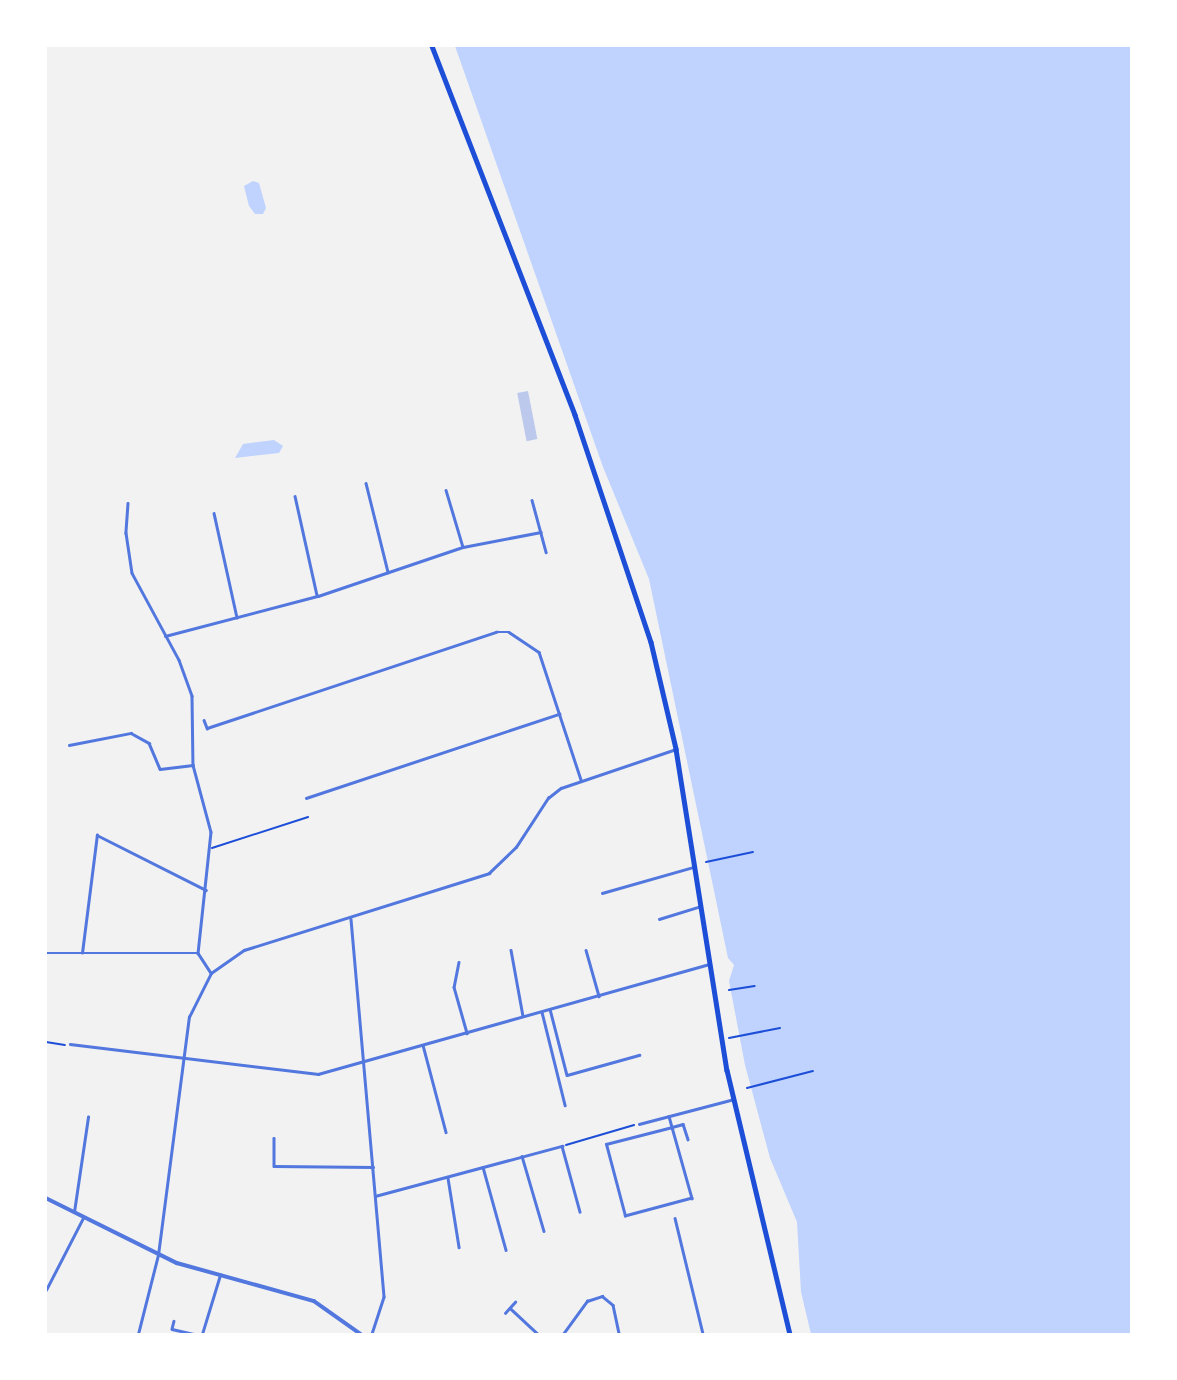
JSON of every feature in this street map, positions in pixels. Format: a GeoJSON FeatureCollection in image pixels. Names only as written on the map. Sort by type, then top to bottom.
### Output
{"type":"FeatureCollection","features":[{"type":"Feature","properties":{"kind":"main road"},"geometry":{"type":"LineString","coordinates":[[432,46],[575,415],[652,644],[676,749],[734,1099],[790,1335]]}},
{"type":"Feature","properties":{"kind":"street"},"geometry":{"type":"LineString","coordinates":[[366,483],[389,573]]}},
{"type":"Feature","properties":{"kind":"street"},"geometry":{"type":"LineString","coordinates":[[446,490],[463,547]]}},
{"type":"Feature","properties":{"kind":"street"},"geometry":{"type":"LineString","coordinates":[[295,496],[317,596]]}},
{"type":"Feature","properties":{"kind":"street"},"geometry":{"type":"LineString","coordinates":[[532,500],[546,552]]}},
{"type":"Feature","properties":{"kind":"street"},"geometry":{"type":"LineString","coordinates":[[128,503],[126,533],[132,573],[179,660],[191,696],[193,765],[208,818],[211,849],[198,953],[211,974]]}},
{"type":"Feature","properties":{"kind":"street"},"geometry":{"type":"LineString","coordinates":[[214,513],[237,618]]}},
{"type":"Feature","properties":{"kind":"street"},"geometry":{"type":"LineString","coordinates":[[165,636],[317,596],[463,547],[541,532]]}},
{"type":"Feature","properties":{"kind":"street"},"geometry":{"type":"LineString","coordinates":[[204,720],[207,728],[496,632],[519,636],[539,652],[581,779]]}},
{"type":"Feature","properties":{"kind":"street"},"geometry":{"type":"LineString","coordinates":[[306,798],[559,714]]}},
{"type":"Feature","properties":{"kind":"street"},"geometry":{"type":"LineString","coordinates":[[69,745],[131,733],[149,743],[160,769],[193,765]]}},
{"type":"Feature","properties":{"kind":"street"},"geometry":{"type":"LineString","coordinates":[[138,1335],[158,1255],[189,1017],[211,974],[244,950],[489,873],[516,847],[548,798],[581,779],[676,749]]}},
{"type":"Feature","properties":{"kind":"street"},"geometry":{"type":"LineString","coordinates":[[82,953],[97,835],[206,890]]}},
{"type":"Feature","properties":{"kind":"street"},"geometry":{"type":"LineString","coordinates":[[602,893],[695,867]]}},
{"type":"Feature","properties":{"kind":"street"},"geometry":{"type":"LineString","coordinates":[[659,919],[701,906]]}},
{"type":"Feature","properties":{"kind":"street"},"geometry":{"type":"LineString","coordinates":[[351,918],[384,1297],[372,1335]]}},
{"type":"Feature","properties":{"kind":"street"},"geometry":{"type":"LineString","coordinates":[[511,950],[524,1017]]}},
{"type":"Feature","properties":{"kind":"street"},"geometry":{"type":"LineString","coordinates":[[586,950],[599,996]]}},
{"type":"Feature","properties":{"kind":"street"},"geometry":{"type":"LineString","coordinates":[[46,953],[198,953]]}},
{"type":"Feature","properties":{"kind":"street"},"geometry":{"type":"LineString","coordinates":[[459,962],[454,987],[467,1033]]}},
{"type":"Feature","properties":{"kind":"street"},"geometry":{"type":"LineString","coordinates":[[70,1044],[312,1075],[710,964]]}},
{"type":"Feature","properties":{"kind":"street"},"geometry":{"type":"LineString","coordinates":[[550,1009],[567,1075],[639,1055]]}},
{"type":"Feature","properties":{"kind":"street"},"geometry":{"type":"LineString","coordinates":[[542,1012],[565,1105]]}},
{"type":"Feature","properties":{"kind":"street"},"geometry":{"type":"LineString","coordinates":[[423,1045],[446,1132]]}},
{"type":"Feature","properties":{"kind":"street"},"geometry":{"type":"LineString","coordinates":[[639,1124],[734,1099]]}},
{"type":"Feature","properties":{"kind":"street"},"geometry":{"type":"LineString","coordinates":[[670,1116],[673,1127],[692,1198],[625,1216],[606,1144],[673,1127],[685,1126],[688,1139]]}},
{"type":"Feature","properties":{"kind":"street"},"geometry":{"type":"LineString","coordinates":[[74,1212],[88,1117]]}},
{"type":"Feature","properties":{"kind":"street"},"geometry":{"type":"LineString","coordinates":[[274,1138],[274,1166],[373,1167]]}},
{"type":"Feature","properties":{"kind":"street"},"geometry":{"type":"LineString","coordinates":[[376,1196],[562,1146],[580,1212]]}},
{"type":"Feature","properties":{"kind":"street"},"geometry":{"type":"LineString","coordinates":[[522,1156],[544,1231]]}},
{"type":"Feature","properties":{"kind":"street"},"geometry":{"type":"LineString","coordinates":[[483,1167],[506,1250]]}},
{"type":"Feature","properties":{"kind":"street"},"geometry":{"type":"LineString","coordinates":[[448,1176],[459,1247]]}},
{"type":"Feature","properties":{"kind":"street"},"geometry":{"type":"LineString","coordinates":[[46,1198],[158,1255],[314,1301],[361,1335]]}},
{"type":"Feature","properties":{"kind":"street"},"geometry":{"type":"LineString","coordinates":[[46,1290],[83,1217]]}},
{"type":"Feature","properties":{"kind":"street"},"geometry":{"type":"LineString","coordinates":[[676,1218],[703,1335]]}},
{"type":"Feature","properties":{"kind":"street"},"geometry":{"type":"LineString","coordinates":[[202,1335],[220,1275]]}},
{"type":"Feature","properties":{"kind":"street"},"geometry":{"type":"LineString","coordinates":[[563,1335],[587,1301],[602,1296],[613,1305],[619,1335]]}},
{"type":"Feature","properties":{"kind":"street"},"geometry":{"type":"LineString","coordinates":[[505,1313],[514,1302]]}},
{"type":"Feature","properties":{"kind":"street"},"geometry":{"type":"LineString","coordinates":[[510,1308],[538,1335]]}},
{"type":"Feature","properties":{"kind":"street"},"geometry":{"type":"LineString","coordinates":[[174,1321],[172,1329],[194,1335]]}},
{"type":"Feature","properties":{"kind":"path"},"geometry":{"type":"LineString","coordinates":[[211,849],[308,817]]}},
{"type":"Feature","properties":{"kind":"path"},"geometry":{"type":"LineString","coordinates":[[706,862],[753,852]]}},
{"type":"Feature","properties":{"kind":"path"},"geometry":{"type":"LineString","coordinates":[[729,990],[755,986]]}},
{"type":"Feature","properties":{"kind":"path"},"geometry":{"type":"LineString","coordinates":[[729,1038],[780,1028]]}},
{"type":"Feature","properties":{"kind":"path"},"geometry":{"type":"LineString","coordinates":[[46,1042],[70,1044]]}},
{"type":"Feature","properties":{"kind":"path"},"geometry":{"type":"LineString","coordinates":[[747,1088],[813,1071]]}},
{"type":"Feature","properties":{"kind":"path"},"geometry":{"type":"LineString","coordinates":[[562,1146],[639,1124]]}},
{"type":"Feature","properties":{"kind":"water"},"geometry":{"type":"Polygon","coordinates":[[[455,46],[1131,46],[1131,1334],[811,1334],[801,1292],[797,1222],[770,1158],[745,1065],[729,981],[734,965],[728,958],[649,579],[603,467],[455,46]]]}},
{"type":"Feature","properties":{"kind":"water"},"geometry":{"type":"Polygon","coordinates":[[[253,181],[259,183],[266,208],[263,214],[255,214],[249,206],[244,186],[253,181]]]}},
{"type":"Feature","properties":{"kind":"water"},"geometry":{"type":"Polygon","coordinates":[[[274,440],[283,446],[279,453],[235,458],[243,444],[274,440]]]}},
{"type":"Feature","properties":{"kind":"building"},"geometry":{"type":"Polygon","coordinates":[[[528,391],[537,439],[527,441],[517,393],[528,391]]]}}]}
